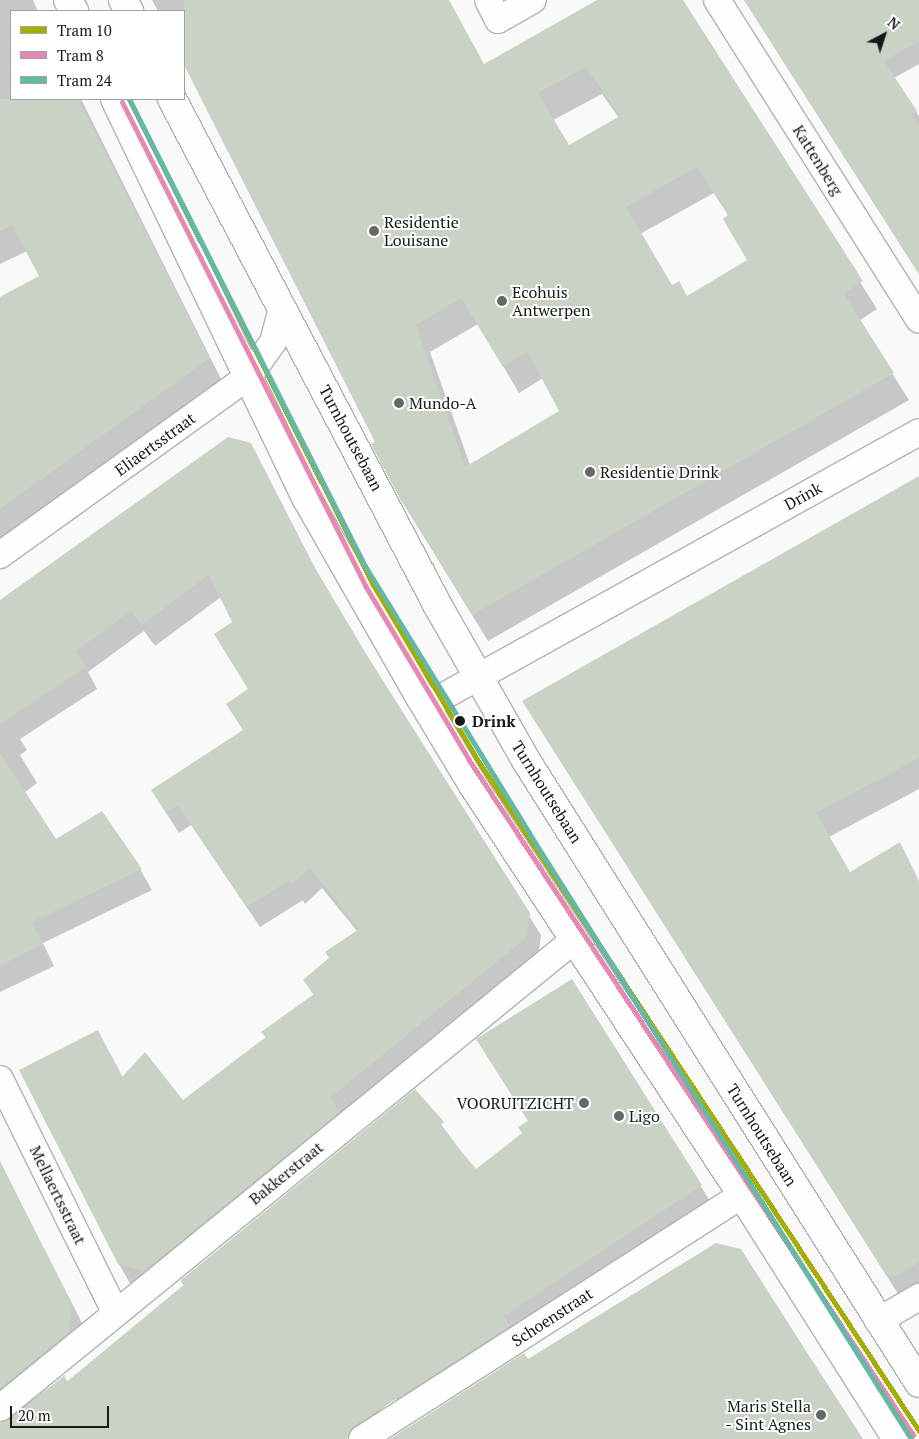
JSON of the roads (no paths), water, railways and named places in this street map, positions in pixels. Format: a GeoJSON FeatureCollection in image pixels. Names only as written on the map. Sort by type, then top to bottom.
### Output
{"type":"FeatureCollection","features":[{"type":"Feature","properties":{"kind":"main road"},"geometry":{"type":"LineString","coordinates":[[115,100],[330,542],[471,782],[742,1195],[897,1439]]}},
{"type":"Feature","properties":{"kind":"main road","name":"Turnhoutsebaan"},"geometry":{"type":"LineString","coordinates":[[173,100],[282,310],[478,676],[527,762],[878,1321],[919,1383]]}},
{"type":"Feature","properties":{"kind":"street"},"geometry":{"type":"LineString","coordinates":[[488,0],[498,20],[533,0]]}},
{"type":"Feature","properties":{"kind":"street","name":"Kattenberg"},"geometry":{"type":"LineString","coordinates":[[717,0],[919,320]]}},
{"type":"Feature","properties":{"kind":"street","name":"Eliaertsstraat"},"geometry":{"type":"LineString","coordinates":[[0,555],[249,376],[273,342],[282,310]]}},
{"type":"Feature","properties":{"kind":"street","name":"Drink"},"geometry":{"type":"LineString","coordinates":[[426,706],[919,432]]}},
{"type":"Feature","properties":{"kind":"street","name":"Bakkerstraat"},"geometry":{"type":"LineString","coordinates":[[0,1408],[115,1312],[574,940]]}},
{"type":"Feature","properties":{"kind":"street","name":"Mellaertsstraat"},"geometry":{"type":"LineString","coordinates":[[0,1078],[115,1312]]}},
{"type":"Feature","properties":{"kind":"street","name":"Schoenstraat"},"geometry":{"type":"LineString","coordinates":[[362,1439],[742,1195]]}},
{"type":"Feature","properties":{"kind":"street"},"geometry":{"type":"LineString","coordinates":[[878,1321],[919,1297]]}},
{"type":"Feature","properties":{"kind":"tram line","name":"10"},"geometry":{"type":"LineString","coordinates":[[130,100],[372,583],[475,756],[919,1431]]}},
{"type":"Feature","properties":{"kind":"tram line","name":"24"},"geometry":{"type":"LineString","coordinates":[[130,100],[365,566],[529,833],[911,1439]]}},
{"type":"Feature","properties":{"kind":"tram line","name":"8"},"geometry":{"type":"LineString","coordinates":[[122,102],[366,587],[469,760],[913,1435]]}},
{"type":"Feature","properties":{"kind":"place","name":"Residentie Louisane"},"geometry":{"type":"Point","coordinates":[374,231]}},
{"type":"Feature","properties":{"kind":"place","name":"Ecohuis Antwerpen"},"geometry":{"type":"Point","coordinates":[502,301]}},
{"type":"Feature","properties":{"kind":"place","name":"Mundo-A"},"geometry":{"type":"Point","coordinates":[399,403]}},
{"type":"Feature","properties":{"kind":"place","name":"Residentie Drink"},"geometry":{"type":"Point","coordinates":[590,472]}},
{"type":"Feature","properties":{"kind":"place","name":"Drink"},"geometry":{"type":"Point","coordinates":[460,721]}},
{"type":"Feature","properties":{"kind":"place","name":"VOORUITZICHT"},"geometry":{"type":"Point","coordinates":[584,1103]}},
{"type":"Feature","properties":{"kind":"place","name":"Ligo"},"geometry":{"type":"Point","coordinates":[619,1116]}},
{"type":"Feature","properties":{"kind":"place","name":"Maris Stella - Sint Agnes"},"geometry":{"type":"Point","coordinates":[821,1415]}}]}
